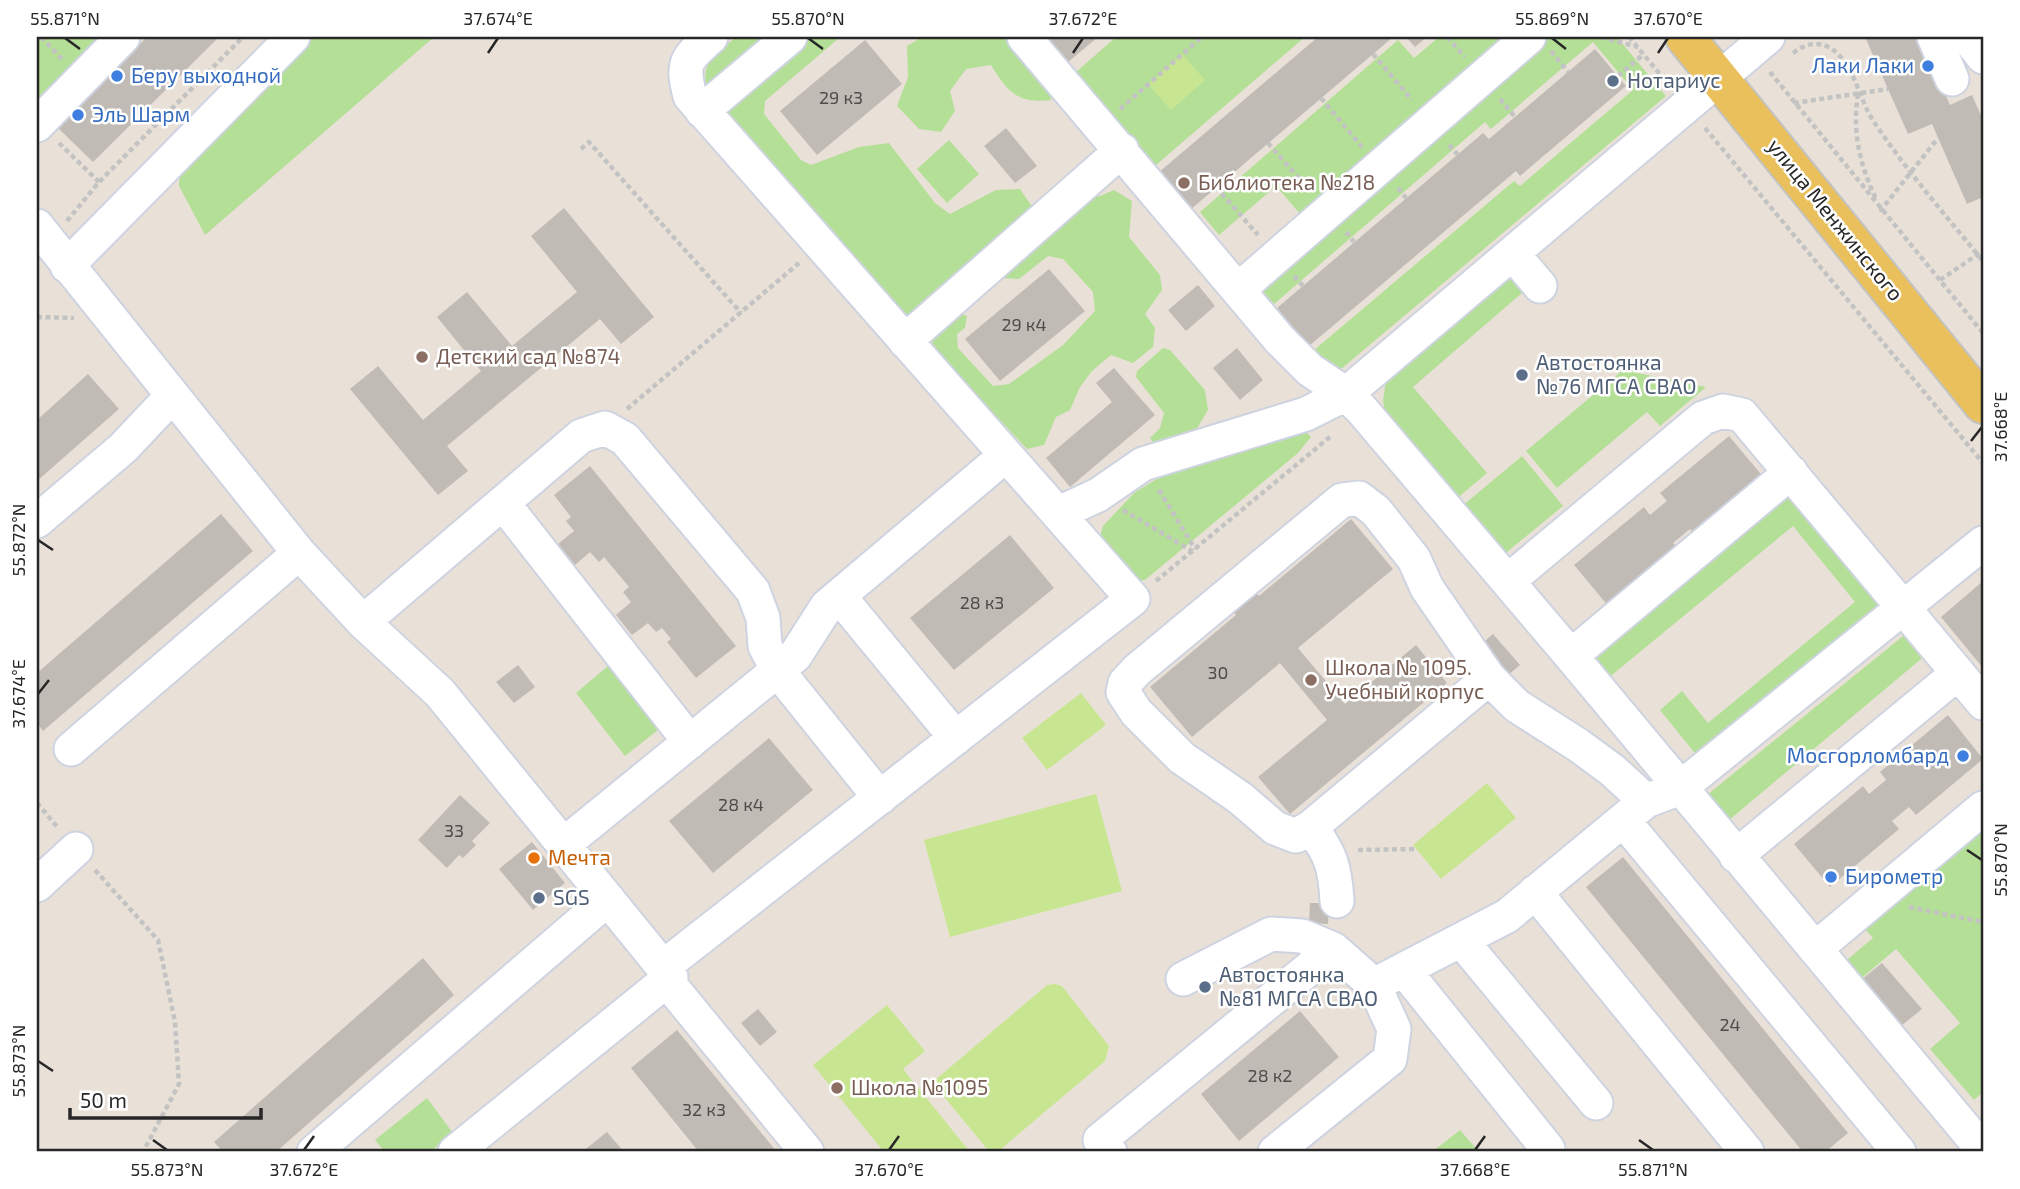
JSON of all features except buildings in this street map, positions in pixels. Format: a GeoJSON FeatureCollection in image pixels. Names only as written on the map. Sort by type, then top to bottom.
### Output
{"type":"FeatureCollection","features":[{"type":"Feature","properties":{"kind":"main road","name":"улица Менжинского"},"geometry":{"type":"LineString","coordinates":[[1685,37],[1983,404]]}},
{"type":"Feature","properties":{"kind":"lane"},"geometry":{"type":"LineString","coordinates":[[38,124],[123,37]]}},
{"type":"Feature","properties":{"kind":"lane"},"geometry":{"type":"LineString","coordinates":[[293,37],[51,245],[299,553],[363,622],[440,693],[608,899],[664,974],[807,1152]]}},
{"type":"Feature","properties":{"kind":"lane"},"geometry":{"type":"LineString","coordinates":[[460,1151],[664,974],[880,798],[1133,599],[690,96],[684,76],[689,57],[711,37]]}},
{"type":"Feature","properties":{"kind":"lane"},"geometry":{"type":"LineString","coordinates":[[702,110],[790,37]]}},
{"type":"Feature","properties":{"kind":"lane"},"geometry":{"type":"LineString","coordinates":[[1024,37],[1280,340],[1310,370],[1354,402],[1508,581],[1815,949],[1973,1115],[1983,1150]]}},
{"type":"Feature","properties":{"kind":"lane"},"geometry":{"type":"LineString","coordinates":[[1238,290],[1530,37]]}},
{"type":"Feature","properties":{"kind":"lane"},"geometry":{"type":"LineString","coordinates":[[1934,37],[1952,79]]}},
{"type":"Feature","properties":{"kind":"lane"},"geometry":{"type":"LineString","coordinates":[[1967,37],[1983,57]]}},
{"type":"Feature","properties":{"kind":"lane"},"geometry":{"type":"LineString","coordinates":[[1059,513],[1098,495],[1143,464],[1354,402],[1513,254],[1720,78],[1778,53]]}},
{"type":"Feature","properties":{"kind":"lane"},"geometry":{"type":"LineString","coordinates":[[905,341],[1111,137]]}},
{"type":"Feature","properties":{"kind":"lane"},"geometry":{"type":"LineString","coordinates":[[1513,254],[1540,286]]}},
{"type":"Feature","properties":{"kind":"lane"},"geometry":{"type":"LineString","coordinates":[[37,521],[123,448],[172,396]]}},
{"type":"Feature","properties":{"kind":"lane"},"geometry":{"type":"LineString","coordinates":[[1508,581],[1703,418],[1723,411],[1742,415],[1983,703]]}},
{"type":"Feature","properties":{"kind":"lane"},"geometry":{"type":"LineString","coordinates":[[363,622],[581,436],[605,428],[625,439],[753,591],[763,618],[765,646],[778,671],[880,798]]}},
{"type":"Feature","properties":{"kind":"lane"},"geometry":{"type":"LineString","coordinates":[[563,845],[778,671],[794,656],[827,606],[1006,455]]}},
{"type":"Feature","properties":{"kind":"lane"},"geometry":{"type":"LineString","coordinates":[[1571,656],[1791,472]]}},
{"type":"Feature","properties":{"kind":"lane"},"geometry":{"type":"LineString","coordinates":[[1319,839],[1275,828],[1240,798],[1182,758],[1118,696],[1137,670],[1342,500],[1359,498],[1376,511],[1414,559],[1427,588],[1489,678],[1517,706],[1612,770],[1635,810],[1899,1152]]}},
{"type":"Feature","properties":{"kind":"lane"},"geometry":{"type":"LineString","coordinates":[[503,503],[690,742]]}},
{"type":"Feature","properties":{"kind":"lane"},"geometry":{"type":"LineString","coordinates":[[1374,985],[1507,916],[1635,810],[1680,788],[1903,606],[1927,572],[1983,543]]}},
{"type":"Feature","properties":{"kind":"lane"},"geometry":{"type":"LineString","coordinates":[[71,750],[299,553]]}},
{"type":"Feature","properties":{"kind":"lane"},"geometry":{"type":"LineString","coordinates":[[839,596],[956,738]]}},
{"type":"Feature","properties":{"kind":"lane"},"geometry":{"type":"LineString","coordinates":[[1736,856],[1958,673]]}},
{"type":"Feature","properties":{"kind":"lane"},"geometry":{"type":"LineString","coordinates":[[1319,839],[1489,678]]}},
{"type":"Feature","properties":{"kind":"lane"},"geometry":{"type":"LineString","coordinates":[[1815,949],[1983,808]]}},
{"type":"Feature","properties":{"kind":"lane"},"geometry":{"type":"LineString","coordinates":[[1319,839],[1336,877],[1337,901]]}},
{"type":"Feature","properties":{"kind":"lane"},"geometry":{"type":"LineString","coordinates":[[37,885],[76,849]]}},
{"type":"Feature","properties":{"kind":"lane"},"geometry":{"type":"LineString","coordinates":[[1535,892],[1747,1152]]}},
{"type":"Feature","properties":{"kind":"lane"},"geometry":{"type":"LineString","coordinates":[[314,1152],[608,899]]}},
{"type":"Feature","properties":{"kind":"lane"},"geometry":{"type":"LineString","coordinates":[[1183,979],[1271,934],[1301,936],[1334,949],[1374,985],[1394,1029],[1390,1059],[1275,1152]]}},
{"type":"Feature","properties":{"kind":"lane"},"geometry":{"type":"LineString","coordinates":[[1461,940],[1596,1103]]}},
{"type":"Feature","properties":{"kind":"lane"},"geometry":{"type":"LineString","coordinates":[[1110,1152],[1100,1140],[1334,949]]}},
{"type":"Feature","properties":{"kind":"lane"},"geometry":{"type":"LineString","coordinates":[[1404,970],[1548,1149]]}},
{"type":"Feature","properties":{"kind":"path"},"geometry":{"type":"LineString","coordinates":[[51,245],[99,182],[243,37]]}},
{"type":"Feature","properties":{"kind":"path"},"geometry":{"type":"LineString","coordinates":[[1111,137],[1202,37]]}},
{"type":"Feature","properties":{"kind":"path"},"geometry":{"type":"LineString","coordinates":[[1601,37],[1638,47]]}},
{"type":"Feature","properties":{"kind":"path"},"geometry":{"type":"LineString","coordinates":[[1629,37],[1664,79]]}},
{"type":"Feature","properties":{"kind":"path"},"geometry":{"type":"LineString","coordinates":[[1983,261],[1874,122],[1844,59],[1829,47],[1813,43],[1778,53],[1769,74],[1983,331]]}},
{"type":"Feature","properties":{"kind":"path"},"geometry":{"type":"LineString","coordinates":[[1373,54],[1431,122]]}},
{"type":"Feature","properties":{"kind":"path"},"geometry":{"type":"LineString","coordinates":[[1618,76],[1644,54]]}},
{"type":"Feature","properties":{"kind":"path"},"geometry":{"type":"LineString","coordinates":[[1794,103],[1888,89]]}},
{"type":"Feature","properties":{"kind":"path"},"geometry":{"type":"LineString","coordinates":[[1858,92],[1855,129],[1858,151],[1881,210]]}},
{"type":"Feature","properties":{"kind":"path"},"geometry":{"type":"LineString","coordinates":[[1321,99],[1379,167]]}},
{"type":"Feature","properties":{"kind":"path"},"geometry":{"type":"LineString","coordinates":[[38,124],[99,182]]}},
{"type":"Feature","properties":{"kind":"path"},"geometry":{"type":"LineString","coordinates":[[1705,128],[1983,463]]}},
{"type":"Feature","properties":{"kind":"path"},"geometry":{"type":"LineString","coordinates":[[1881,210],[1938,138]]}},
{"type":"Feature","properties":{"kind":"path"},"geometry":{"type":"LineString","coordinates":[[581,149],[589,142],[741,313]]}},
{"type":"Feature","properties":{"kind":"path"},"geometry":{"type":"LineString","coordinates":[[605,428],[821,245]]}},
{"type":"Feature","properties":{"kind":"path"},"geometry":{"type":"LineString","coordinates":[[1940,281],[1983,251]]}},
{"type":"Feature","properties":{"kind":"path"},"geometry":{"type":"LineString","coordinates":[[1133,599],[1194,550],[1354,402]]}},
{"type":"Feature","properties":{"kind":"path"},"geometry":{"type":"LineString","coordinates":[[1143,464],[1194,550]]}},
{"type":"Feature","properties":{"kind":"path"},"geometry":{"type":"LineString","coordinates":[[1098,495],[1194,550]]}},
{"type":"Feature","properties":{"kind":"path"},"geometry":{"type":"LineString","coordinates":[[1319,839],[1417,849]]}},
{"type":"Feature","properties":{"kind":"path"},"geometry":{"type":"LineString","coordinates":[[76,849],[158,940],[175,1022],[178,1084],[144,1152]]}},
{"type":"Feature","properties":{"kind":"path"},"geometry":{"type":"LineString","coordinates":[[1874,900],[1983,922]]}},
{"type":"Feature","properties":{"kind":"green space"},"geometry":{"type":"Polygon","coordinates":[[[37,37],[103,37],[37,104],[37,37]]]}},
{"type":"Feature","properties":{"kind":"green space"},"geometry":{"type":"Polygon","coordinates":[[[305,37],[434,37],[205,235],[179,186],[180,171],[305,37]]]}},
{"type":"Feature","properties":{"kind":"green space"},"geometry":{"type":"Polygon","coordinates":[[[736,37],[837,37],[838,39],[765,101],[764,114],[801,160],[811,165],[859,147],[889,143],[935,203],[950,214],[996,190],[1020,189],[1033,208],[909,321],[706,88],[708,64],[736,37]]]}},
{"type":"Feature","properties":{"kind":"green space"},"geometry":{"type":"Polygon","coordinates":[[[922,37],[1014,37],[1052,89],[1051,100],[1030,100],[1015,94],[1008,89],[991,65],[966,69],[950,91],[955,111],[941,132],[919,129],[897,106],[908,77],[907,46],[922,37]]]}},
{"type":"Feature","properties":{"kind":"green space"},"geometry":{"type":"Polygon","coordinates":[[[1116,37],[1305,37],[1156,165],[1076,72],[1116,37]]]}},
{"type":"Feature","properties":{"kind":"green space"},"geometry":{"type":"Polygon","coordinates":[[[1439,37],[1506,37],[1301,215],[1276,186],[1219,235],[1200,212],[1398,40],[1414,58],[1439,37]]]}},
{"type":"Feature","properties":{"kind":"green space"},"geometry":{"type":"Polygon","coordinates":[[[1539,37],[1617,37],[1666,96],[1341,369],[1327,363],[1313,351],[1514,181],[1520,186],[1633,90],[1593,42],[1491,129],[1485,122],[1274,304],[1257,284],[1539,37]]]}},
{"type":"Feature","properties":{"kind":"green space"},"geometry":{"type":"Polygon","coordinates":[[[1182,54],[1205,80],[1171,110],[1148,84],[1182,54]]]}},
{"type":"Feature","properties":{"kind":"green space"},"geometry":{"type":"Polygon","coordinates":[[[949,140],[979,174],[947,203],[917,169],[949,140]]]}},
{"type":"Feature","properties":{"kind":"green space"},"geometry":{"type":"Polygon","coordinates":[[[1114,190],[1132,201],[1129,237],[1160,275],[1162,290],[1145,314],[1155,328],[1153,347],[1133,363],[1111,355],[1092,371],[1080,387],[1070,410],[1056,417],[1044,445],[1027,449],[944,360],[930,339],[951,311],[967,316],[965,328],[957,334],[958,348],[993,386],[1009,384],[1063,345],[1095,311],[1093,292],[1063,259],[1048,256],[1019,279],[1002,278],[1003,265],[1082,197],[1100,196],[1114,190]]]}},
{"type":"Feature","properties":{"kind":"green space"},"geometry":{"type":"Polygon","coordinates":[[[1511,266],[1529,287],[1413,387],[1487,473],[1455,500],[1386,419],[1383,401],[1386,379],[1511,266]]]}},
{"type":"Feature","properties":{"kind":"green space"},"geometry":{"type":"Polygon","coordinates":[[[1163,348],[1170,350],[1205,390],[1208,410],[1195,432],[1156,447],[1150,438],[1160,428],[1164,413],[1136,377],[1137,371],[1163,348]]]}},
{"type":"Feature","properties":{"kind":"green space"},"geometry":{"type":"Polygon","coordinates":[[[1623,370],[1706,387],[1660,426],[1647,412],[1557,488],[1526,451],[1623,370]]]}},
{"type":"Feature","properties":{"kind":"green space"},"geometry":{"type":"Polygon","coordinates":[[[1305,431],[1311,437],[1298,453],[1145,580],[1131,581],[1098,544],[1103,526],[1134,493],[1173,469],[1305,431]]]}},
{"type":"Feature","properties":{"kind":"green space"},"geometry":{"type":"Polygon","coordinates":[[[1522,456],[1563,506],[1502,556],[1461,507],[1522,456]]]}},
{"type":"Feature","properties":{"kind":"green space"},"geometry":{"type":"Polygon","coordinates":[[[1791,481],[1894,605],[1702,762],[1660,710],[1682,691],[1708,723],[1855,602],[1793,526],[1601,684],[1578,657],[1791,481]]]}},
{"type":"Feature","properties":{"kind":"green space"},"geometry":{"type":"Polygon","coordinates":[[[1908,632],[1927,654],[1728,821],[1707,795],[1908,632]]]}},
{"type":"Feature","properties":{"kind":"green space"},"geometry":{"type":"Polygon","coordinates":[[[614,661],[663,726],[625,756],[576,693],[614,661]]]}},
{"type":"Feature","properties":{"kind":"green space"},"geometry":{"type":"Polygon","coordinates":[[[1081,693],[1106,725],[1047,770],[1022,738],[1081,693]]]}},
{"type":"Feature","properties":{"kind":"green space"},"geometry":{"type":"Polygon","coordinates":[[[1487,783],[1516,818],[1441,879],[1413,845],[1487,783]]]}},
{"type":"Feature","properties":{"kind":"green space"},"geometry":{"type":"Polygon","coordinates":[[[1096,794],[1122,891],[950,937],[924,840],[1096,794]]]}},
{"type":"Feature","properties":{"kind":"green space"},"geometry":{"type":"Polygon","coordinates":[[[1983,817],[1983,1092],[1974,1100],[1930,1049],[1960,1023],[1896,949],[1857,982],[1842,964],[1873,938],[1859,922],[1983,817]]]}},
{"type":"Feature","properties":{"kind":"green space"},"geometry":{"type":"Polygon","coordinates":[[[1047,985],[1062,986],[1109,1046],[1105,1061],[1001,1149],[992,1152],[936,1087],[935,1080],[1047,985]]]}},
{"type":"Feature","properties":{"kind":"green space"},"geometry":{"type":"Polygon","coordinates":[[[887,1005],[925,1051],[903,1069],[970,1152],[884,1152],[813,1065],[887,1005]]]}},
{"type":"Feature","properties":{"kind":"green space"},"geometry":{"type":"Polygon","coordinates":[[[427,1098],[453,1133],[430,1152],[385,1152],[375,1140],[427,1098]]]}},
{"type":"Feature","properties":{"kind":"green space"},"geometry":{"type":"Polygon","coordinates":[[[1460,1130],[1479,1152],[1432,1152],[1460,1130]]]}},
{"type":"Feature","properties":{"kind":"place","name":"Лаки Лаки"},"geometry":{"type":"Point","coordinates":[1928,66]}},
{"type":"Feature","properties":{"kind":"place","name":"Беру выходной"},"geometry":{"type":"Point","coordinates":[117,76]}},
{"type":"Feature","properties":{"kind":"place","name":"Нотариус"},"geometry":{"type":"Point","coordinates":[1613,81]}},
{"type":"Feature","properties":{"kind":"place","name":"Эль Шарм"},"geometry":{"type":"Point","coordinates":[78,115]}},
{"type":"Feature","properties":{"kind":"place","name":"Библиотека №218"},"geometry":{"type":"Point","coordinates":[1184,183]}},
{"type":"Feature","properties":{"kind":"place","name":"Детский сад №874"},"geometry":{"type":"Point","coordinates":[422,357]}},
{"type":"Feature","properties":{"kind":"place","name":"Автостоянка №76 МГСА СВАО"},"geometry":{"type":"Point","coordinates":[1522,375]}},
{"type":"Feature","properties":{"kind":"place","name":"Школа № 1095. Учебный корпус"},"geometry":{"type":"Point","coordinates":[1311,680]}},
{"type":"Feature","properties":{"kind":"place","name":"Мосгорломбард"},"geometry":{"type":"Point","coordinates":[1963,756]}},
{"type":"Feature","properties":{"kind":"place","name":"Мечта"},"geometry":{"type":"Point","coordinates":[534,858]}},
{"type":"Feature","properties":{"kind":"place","name":"Бирометр"},"geometry":{"type":"Point","coordinates":[1831,877]}},
{"type":"Feature","properties":{"kind":"place","name":"SGS"},"geometry":{"type":"Point","coordinates":[539,898]}},
{"type":"Feature","properties":{"kind":"place","name":"Автостоянка №81 МГСА СВАО"},"geometry":{"type":"Point","coordinates":[1205,987]}},
{"type":"Feature","properties":{"kind":"place","name":"Школа №1095"},"geometry":{"type":"Point","coordinates":[837,1088]}}]}
